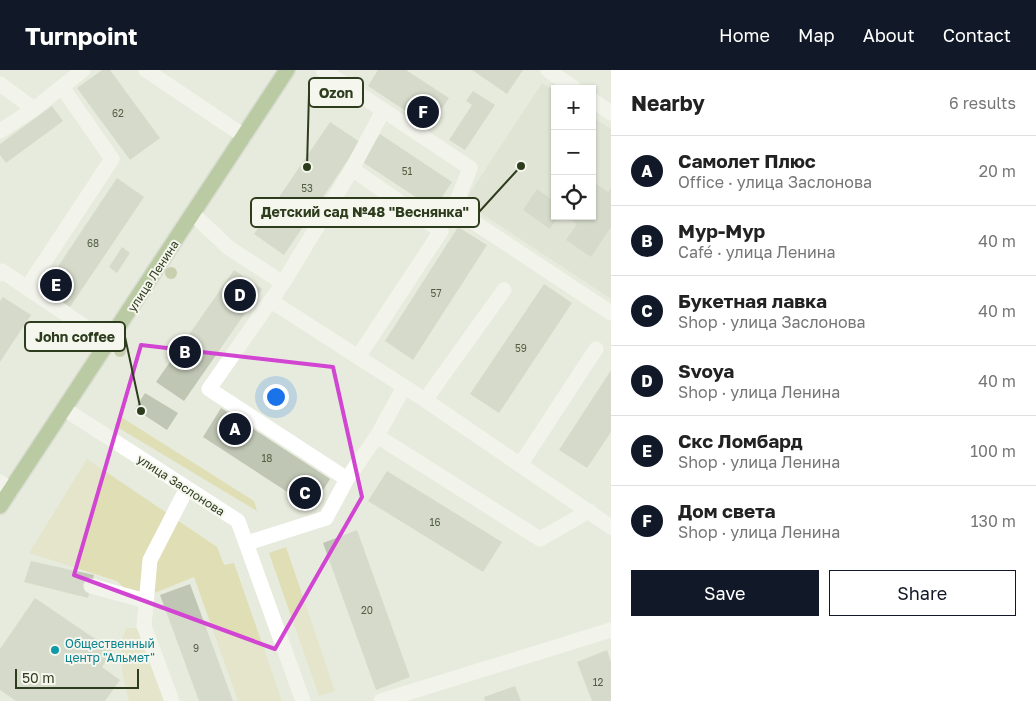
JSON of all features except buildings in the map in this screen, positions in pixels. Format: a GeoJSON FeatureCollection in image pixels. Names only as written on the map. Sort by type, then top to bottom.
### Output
{"type":"FeatureCollection","features":[{"type":"Feature","properties":{"kind":"main road","name":"улица Ленина"},"geometry":{"type":"LineString","coordinates":[[0,506],[5,486],[66,410],[287,70]]}},
{"type":"Feature","properties":{"kind":"street"},"geometry":{"type":"LineString","coordinates":[[0,131],[34,109],[83,70]]}},
{"type":"Feature","properties":{"kind":"street"},"geometry":{"type":"LineString","coordinates":[[146,70],[244,136]]}},
{"type":"Feature","properties":{"kind":"street"},"geometry":{"type":"LineString","coordinates":[[322,70],[470,168],[454,209],[611,312]]}},
{"type":"Feature","properties":{"kind":"street"},"geometry":{"type":"LineString","coordinates":[[548,70],[570,85]]}},
{"type":"Feature","properties":{"kind":"street"},"geometry":{"type":"LineString","coordinates":[[0,84],[34,109]]}},
{"type":"Feature","properties":{"kind":"street"},"geometry":{"type":"LineString","coordinates":[[27,288],[112,159],[62,86]]}},
{"type":"Feature","properties":{"kind":"street"},"geometry":{"type":"LineString","coordinates":[[596,103],[611,113]]}},
{"type":"Feature","properties":{"kind":"street"},"geometry":{"type":"LineString","coordinates":[[347,479],[209,389],[283,283],[352,169],[383,111]]}},
{"type":"Feature","properties":{"kind":"street"},"geometry":{"type":"LineString","coordinates":[[352,169],[441,230],[358,357]]}},
{"type":"Feature","properties":{"kind":"street"},"geometry":{"type":"LineString","coordinates":[[193,214],[229,248],[283,283]]}},
{"type":"Feature","properties":{"kind":"street"},"geometry":{"type":"LineString","coordinates":[[0,274],[2,271],[109,343]]}},
{"type":"Feature","properties":{"kind":"street"},"geometry":{"type":"LineString","coordinates":[[425,400],[504,290]]}},
{"type":"Feature","properties":{"kind":"street"},"geometry":{"type":"LineString","coordinates":[[271,301],[425,400],[611,527]]}},
{"type":"Feature","properties":{"kind":"street"},"geometry":{"type":"LineString","coordinates":[[520,465],[596,349]]}},
{"type":"Feature","properties":{"kind":"street"},"geometry":{"type":"LineString","coordinates":[[247,543],[326,518],[347,479],[377,436],[404,387]]}},
{"type":"Feature","properties":{"kind":"street","name":"улица Заслонова"},"geometry":{"type":"LineString","coordinates":[[66,410],[186,490],[238,521],[303,701]]}},
{"type":"Feature","properties":{"kind":"street"},"geometry":{"type":"LineString","coordinates":[[377,436],[540,539],[589,511]]}},
{"type":"Feature","properties":{"kind":"street"},"geometry":{"type":"LineString","coordinates":[[172,701],[144,626],[150,560],[186,490]]}},
{"type":"Feature","properties":{"kind":"street"},"geometry":{"type":"LineString","coordinates":[[91,586],[146,601]]}},
{"type":"Feature","properties":{"kind":"street"},"geometry":{"type":"LineString","coordinates":[[381,701],[611,630]]}},
{"type":"Feature","properties":{"kind":"highlighted area"},"geometry":{"type":"Polygon","coordinates":[[[141,345],[333,367],[362,497],[275,649],[74,575],[141,345]]]}},
{"type":"Feature","properties":{"kind":"shaded area"},"geometry":{"type":"Polygon","coordinates":[[[542,83],[551,89],[551,220],[596,220],[596,120],[611,129],[611,299],[464,202],[542,83]]]}},
{"type":"Feature","properties":{"kind":"green space"},"geometry":{"type":"Polygon","coordinates":[[[121,417],[254,501],[257,511],[114,425],[121,417]]]}},
{"type":"Feature","properties":{"kind":"green space"},"geometry":{"type":"Polygon","coordinates":[[[87,459],[217,547],[224,565],[234,563],[282,701],[238,701],[194,577],[137,600],[117,581],[29,553],[87,459]]]}},
{"type":"Feature","properties":{"kind":"green space"},"geometry":{"type":"Polygon","coordinates":[[[286,547],[335,691],[319,696],[269,553],[286,547]]]}},
{"type":"Feature","properties":{"kind":"green space"},"geometry":{"type":"Polygon","coordinates":[[[126,628],[139,628],[167,701],[129,701],[121,655],[121,646],[126,628]]]}},
{"type":"Feature","properties":{"kind":"place","name":"Дом света"},"geometry":{"type":"Point","coordinates":[423,112]}},
{"type":"Feature","properties":{"kind":"place","name":"Детский сад №48 \"Веснянка\""},"geometry":{"type":"Point","coordinates":[521,166]}},
{"type":"Feature","properties":{"kind":"place","name":"Ozon"},"geometry":{"type":"Point","coordinates":[307,167]}},
{"type":"Feature","properties":{"kind":"place","name":"Скс Ломбард"},"geometry":{"type":"Point","coordinates":[56,285]}},
{"type":"Feature","properties":{"kind":"place","name":"Svoya"},"geometry":{"type":"Point","coordinates":[240,295]}},
{"type":"Feature","properties":{"kind":"place","name":"Мур-Мур"},"geometry":{"type":"Point","coordinates":[185,352]}},
{"type":"Feature","properties":{"kind":"place","name":"John coffee"},"geometry":{"type":"Point","coordinates":[141,411]}},
{"type":"Feature","properties":{"kind":"place","name":"Самолет Плюс"},"geometry":{"type":"Point","coordinates":[235,429]}},
{"type":"Feature","properties":{"kind":"place","name":"Букетная лавка"},"geometry":{"type":"Point","coordinates":[305,493]}},
{"type":"Feature","properties":{"kind":"place","name":"Общественный центр \"Альмет\""},"geometry":{"type":"Point","coordinates":[55,650]}}]}
